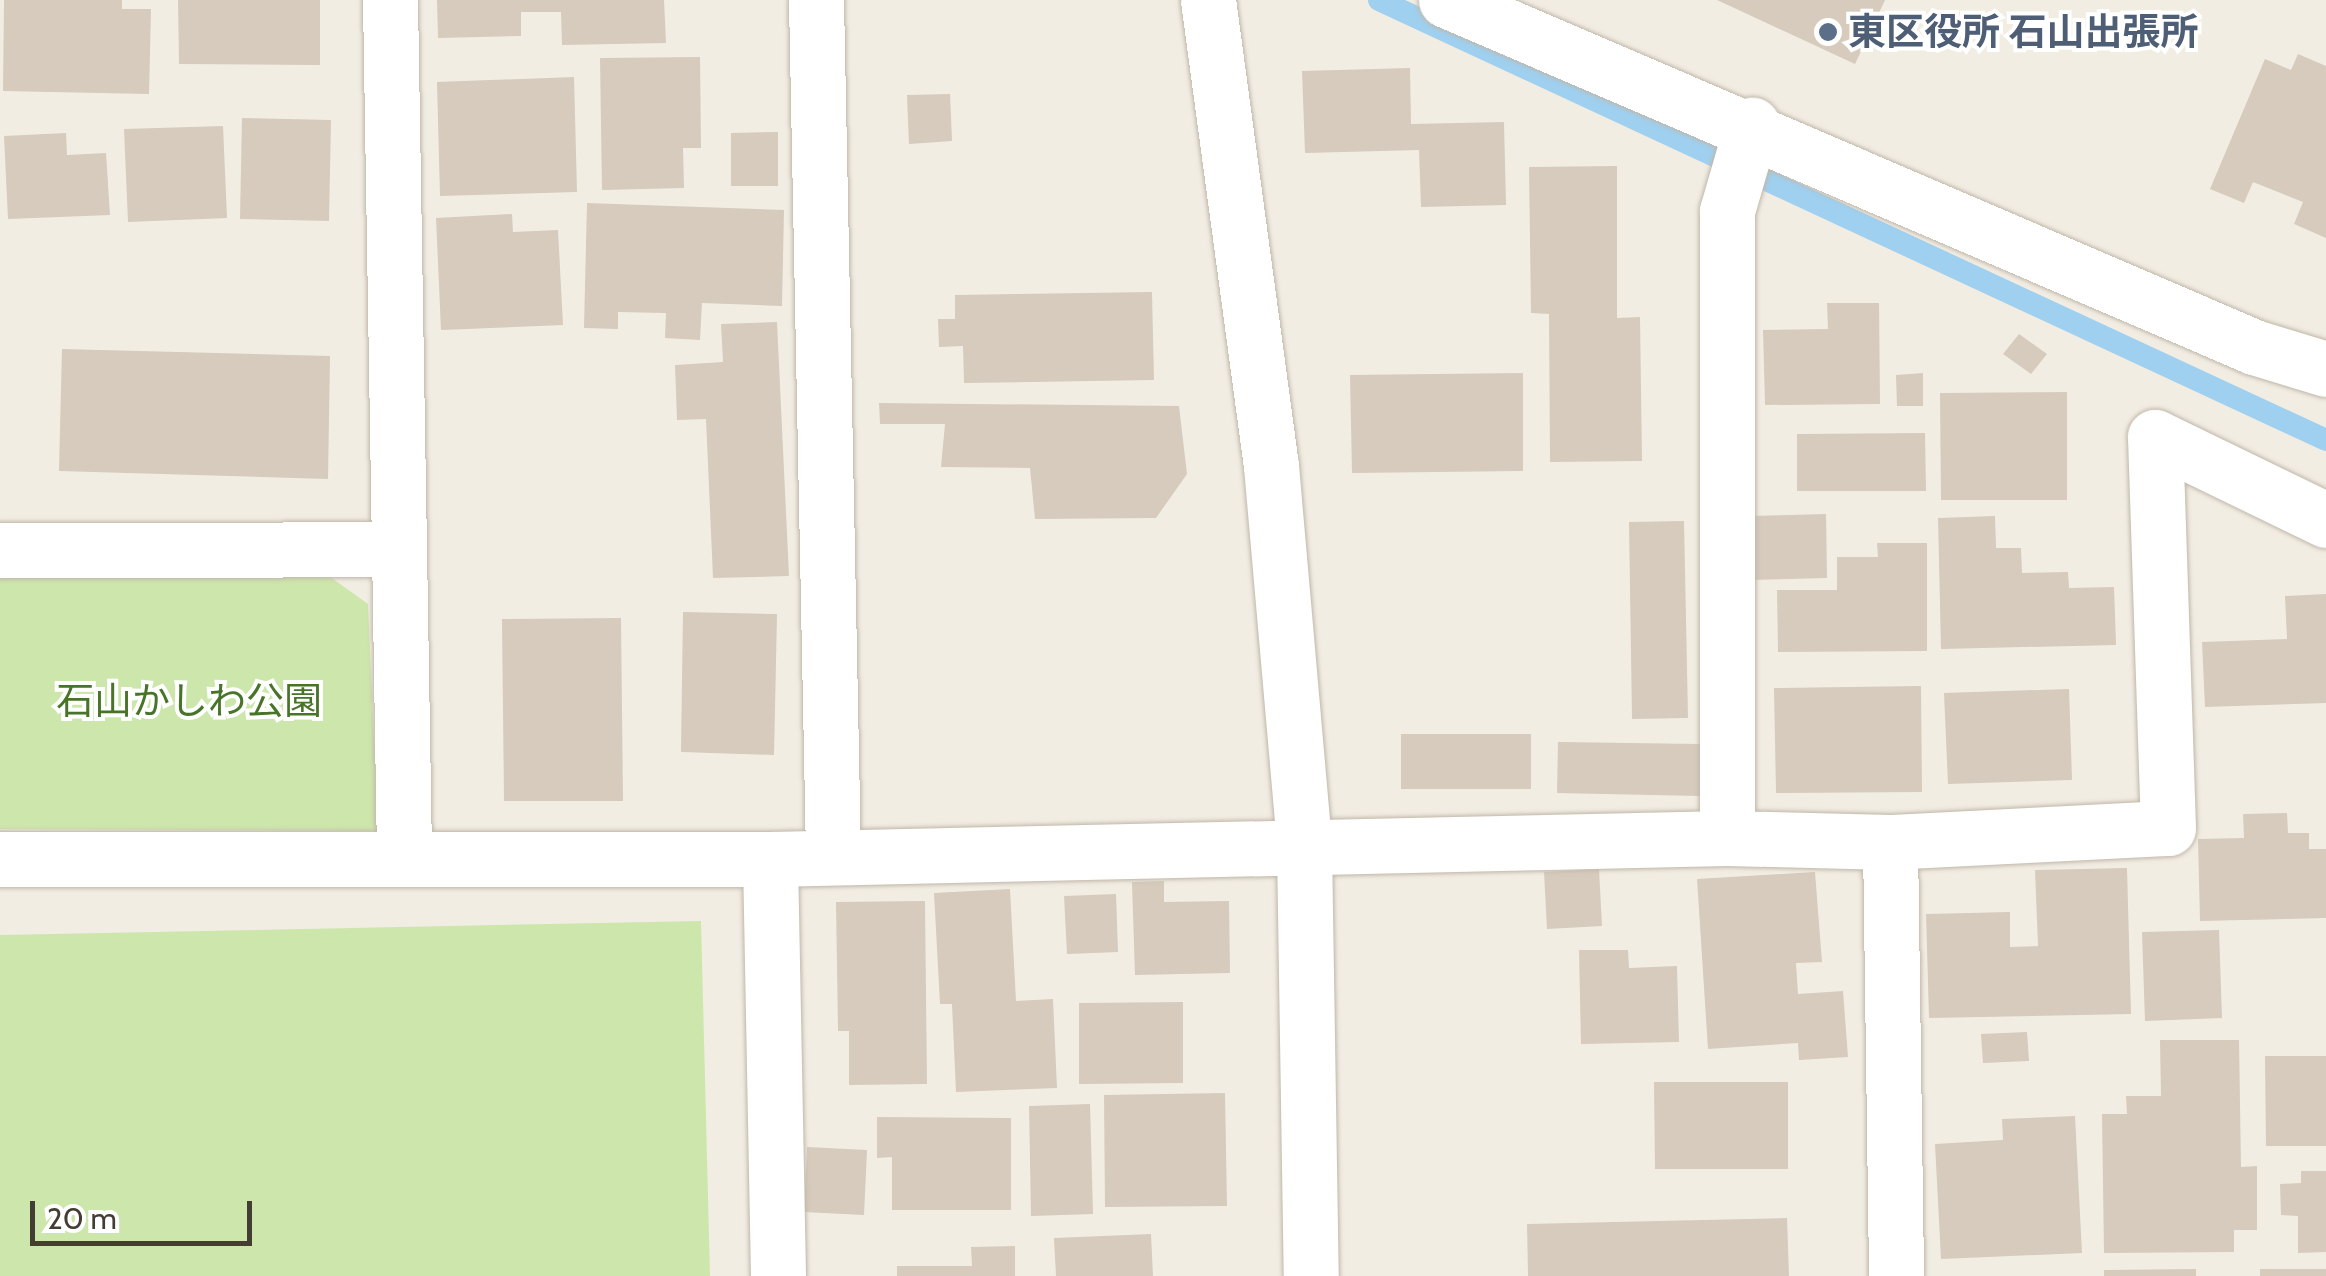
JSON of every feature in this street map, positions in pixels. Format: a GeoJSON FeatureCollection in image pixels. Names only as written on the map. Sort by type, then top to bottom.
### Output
{"type":"FeatureCollection","features":[{"type":"Feature","properties":{"kind":"street"},"geometry":{"type":"LineString","coordinates":[[390,0],[404,857]]}},
{"type":"Feature","properties":{"kind":"street"},"geometry":{"type":"LineString","coordinates":[[816,0],[833,855]]}},
{"type":"Feature","properties":{"kind":"street"},"geometry":{"type":"LineString","coordinates":[[1208,0],[1271,466],[1304,847],[1311,1276]]}},
{"type":"Feature","properties":{"kind":"street"},"geometry":{"type":"LineString","coordinates":[[1446,0],[1752,125],[2254,347],[2326,369]]}},
{"type":"Feature","properties":{"kind":"street"},"geometry":{"type":"LineString","coordinates":[[1727,838],[1727,211],[1752,125]]}},
{"type":"Feature","properties":{"kind":"street"},"geometry":{"type":"LineString","coordinates":[[0,859],[770,859],[1727,838],[1890,842],[2168,828],[2154,437],[2326,520]]}},
{"type":"Feature","properties":{"kind":"street"},"geometry":{"type":"LineString","coordinates":[[0,550],[398,549]]}},
{"type":"Feature","properties":{"kind":"street"},"geometry":{"type":"LineString","coordinates":[[1890,842],[1896,1276]]}},
{"type":"Feature","properties":{"kind":"street"},"geometry":{"type":"LineString","coordinates":[[770,859],[778,1276]]}},
{"type":"Feature","properties":{"kind":"green space","name":"石山かしわ公園"},"geometry":{"type":"Polygon","coordinates":[[[322,571],[368,604],[378,831],[0,829],[0,574],[322,571]]]}},
{"type":"Feature","properties":{"kind":"green space"},"geometry":{"type":"Polygon","coordinates":[[[701,921],[710,1276],[0,1276],[0,935],[701,921]]]}},
{"type":"Feature","properties":{"kind":"building"},"geometry":{"type":"Polygon","coordinates":[[[4,0],[122,0],[122,9],[151,9],[149,94],[3,91],[4,0]]]}},
{"type":"Feature","properties":{"kind":"building"},"geometry":{"type":"Polygon","coordinates":[[[178,0],[320,0],[320,65],[179,64],[178,0]]]}},
{"type":"Feature","properties":{"kind":"building"},"geometry":{"type":"Polygon","coordinates":[[[437,0],[664,0],[666,43],[562,45],[561,12],[521,12],[521,36],[438,38],[437,0]]]}},
{"type":"Feature","properties":{"kind":"building","name":"東区役所 石山出張所"},"geometry":{"type":"Polygon","coordinates":[[[1717,0],[1885,0],[1855,64],[1717,0]]]}},
{"type":"Feature","properties":{"kind":"building"},"geometry":{"type":"Polygon","coordinates":[[[2298,54],[2326,66],[2326,238],[2294,224],[2303,202],[2253,182],[2244,203],[2210,189],[2265,59],[2291,70],[2298,54]]]}},
{"type":"Feature","properties":{"kind":"building"},"geometry":{"type":"Polygon","coordinates":[[[700,57],[701,148],[683,148],[684,188],[602,190],[600,58],[700,57]]]}},
{"type":"Feature","properties":{"kind":"building"},"geometry":{"type":"Polygon","coordinates":[[[1410,68],[1411,124],[1504,122],[1506,205],[1421,207],[1419,150],[1305,153],[1302,71],[1410,68]]]}},
{"type":"Feature","properties":{"kind":"building"},"geometry":{"type":"Polygon","coordinates":[[[574,77],[577,192],[440,196],[437,82],[574,77]]]}},
{"type":"Feature","properties":{"kind":"building"},"geometry":{"type":"Polygon","coordinates":[[[950,94],[952,141],[909,144],[907,95],[950,94]]]}},
{"type":"Feature","properties":{"kind":"building"},"geometry":{"type":"Polygon","coordinates":[[[242,118],[331,120],[329,221],[240,219],[242,118]]]}},
{"type":"Feature","properties":{"kind":"building"},"geometry":{"type":"Polygon","coordinates":[[[223,126],[227,218],[128,222],[124,129],[223,126]]]}},
{"type":"Feature","properties":{"kind":"building"},"geometry":{"type":"Polygon","coordinates":[[[778,132],[778,186],[731,186],[731,133],[778,132]]]}},
{"type":"Feature","properties":{"kind":"building"},"geometry":{"type":"Polygon","coordinates":[[[66,133],[67,155],[106,153],[110,215],[8,219],[4,136],[66,133]]]}},
{"type":"Feature","properties":{"kind":"building"},"geometry":{"type":"Polygon","coordinates":[[[1617,166],[1617,318],[1640,317],[1642,461],[1550,462],[1549,314],[1531,313],[1529,167],[1617,166]]]}},
{"type":"Feature","properties":{"kind":"building"},"geometry":{"type":"Polygon","coordinates":[[[587,203],[784,210],[782,306],[702,303],[700,340],[665,338],[666,313],[618,312],[618,329],[584,328],[587,203]]]}},
{"type":"Feature","properties":{"kind":"building"},"geometry":{"type":"Polygon","coordinates":[[[512,214],[513,232],[558,230],[563,325],[441,330],[436,218],[512,214]]]}},
{"type":"Feature","properties":{"kind":"building"},"geometry":{"type":"Polygon","coordinates":[[[1152,292],[1154,380],[964,383],[963,346],[939,347],[938,319],[955,319],[955,295],[1152,292]]]}},
{"type":"Feature","properties":{"kind":"building"},"geometry":{"type":"Polygon","coordinates":[[[1827,303],[1879,303],[1880,404],[1765,405],[1763,330],[1828,329],[1827,303]]]}},
{"type":"Feature","properties":{"kind":"building"},"geometry":{"type":"Polygon","coordinates":[[[777,322],[789,576],[713,578],[706,419],[677,420],[675,365],[723,362],[721,324],[777,322]]]}},
{"type":"Feature","properties":{"kind":"building"},"geometry":{"type":"Polygon","coordinates":[[[2019,334],[2047,354],[2031,374],[2003,354],[2019,334]]]}},
{"type":"Feature","properties":{"kind":"building"},"geometry":{"type":"Polygon","coordinates":[[[62,349],[330,356],[328,479],[59,471],[62,349]]]}},
{"type":"Feature","properties":{"kind":"building"},"geometry":{"type":"Polygon","coordinates":[[[1523,373],[1523,471],[1352,473],[1350,375],[1523,373]]]}},
{"type":"Feature","properties":{"kind":"building"},"geometry":{"type":"Polygon","coordinates":[[[1923,373],[1923,406],[1897,406],[1896,375],[1923,373]]]}},
{"type":"Feature","properties":{"kind":"building"},"geometry":{"type":"Polygon","coordinates":[[[2067,392],[2067,500],[1941,500],[1940,393],[2067,392]]]}},
{"type":"Feature","properties":{"kind":"building"},"geometry":{"type":"Polygon","coordinates":[[[879,403],[1179,406],[1187,474],[1156,518],[1035,519],[1030,468],[941,467],[945,424],[880,424],[879,403]]]}},
{"type":"Feature","properties":{"kind":"building"},"geometry":{"type":"Polygon","coordinates":[[[1925,433],[1926,491],[1797,491],[1797,434],[1925,433]]]}},
{"type":"Feature","properties":{"kind":"building"},"geometry":{"type":"Polygon","coordinates":[[[1826,514],[1827,578],[1749,580],[1748,516],[1826,514]]]}},
{"type":"Feature","properties":{"kind":"building"},"geometry":{"type":"Polygon","coordinates":[[[1995,516],[1996,548],[2021,548],[2022,573],[2068,572],[2069,588],[2114,587],[2116,645],[1941,649],[1938,518],[1995,516]]]}},
{"type":"Feature","properties":{"kind":"building"},"geometry":{"type":"Polygon","coordinates":[[[1684,521],[1688,718],[1632,719],[1629,522],[1684,521]]]}},
{"type":"Feature","properties":{"kind":"building"},"geometry":{"type":"Polygon","coordinates":[[[1877,543],[1927,543],[1927,651],[1778,652],[1777,590],[1837,590],[1837,557],[1878,557],[1877,543]]]}},
{"type":"Feature","properties":{"kind":"building"},"geometry":{"type":"Polygon","coordinates":[[[2326,594],[2326,703],[2205,707],[2202,642],[2287,639],[2285,596],[2326,594]]]}},
{"type":"Feature","properties":{"kind":"building"},"geometry":{"type":"Polygon","coordinates":[[[683,612],[777,614],[774,755],[681,752],[683,612]]]}},
{"type":"Feature","properties":{"kind":"building"},"geometry":{"type":"Polygon","coordinates":[[[621,618],[623,801],[504,801],[502,619],[621,618]]]}},
{"type":"Feature","properties":{"kind":"building"},"geometry":{"type":"Polygon","coordinates":[[[1921,686],[1922,792],[1776,793],[1774,688],[1921,686]]]}},
{"type":"Feature","properties":{"kind":"building"},"geometry":{"type":"Polygon","coordinates":[[[2069,689],[2072,780],[1948,784],[1944,693],[2069,689]]]}},
{"type":"Feature","properties":{"kind":"building"},"geometry":{"type":"Polygon","coordinates":[[[1401,734],[1531,734],[1531,789],[1401,789],[1401,734]]]}},
{"type":"Feature","properties":{"kind":"building"},"geometry":{"type":"Polygon","coordinates":[[[1558,742],[1701,744],[1700,796],[1557,793],[1558,742]]]}},
{"type":"Feature","properties":{"kind":"building"},"geometry":{"type":"Polygon","coordinates":[[[2287,813],[2288,833],[2309,833],[2309,849],[2326,849],[2326,918],[2200,921],[2198,839],[2244,838],[2243,814],[2287,813]]]}},
{"type":"Feature","properties":{"kind":"building"},"geometry":{"type":"Polygon","coordinates":[[[2127,868],[2131,1014],[1929,1018],[1926,914],[2010,912],[2010,947],[2038,946],[2035,870],[2127,868]]]}},
{"type":"Feature","properties":{"kind":"building"},"geometry":{"type":"Polygon","coordinates":[[[1599,869],[1602,926],[1547,929],[1544,872],[1599,869]]]}},
{"type":"Feature","properties":{"kind":"building"},"geometry":{"type":"Polygon","coordinates":[[[1815,872],[1822,962],[1796,963],[1798,994],[1843,991],[1848,1057],[1799,1060],[1798,1043],[1708,1049],[1697,879],[1815,872]]]}},
{"type":"Feature","properties":{"kind":"building"},"geometry":{"type":"Polygon","coordinates":[[[1164,881],[1164,902],[1229,901],[1230,973],[1135,975],[1132,882],[1164,881]]]}},
{"type":"Feature","properties":{"kind":"building"},"geometry":{"type":"Polygon","coordinates":[[[1010,889],[1016,1001],[1053,999],[1057,1088],[956,1092],[952,1004],[940,1004],[934,893],[1010,889]]]}},
{"type":"Feature","properties":{"kind":"building"},"geometry":{"type":"Polygon","coordinates":[[[1116,894],[1118,952],[1067,954],[1064,896],[1116,894]]]}},
{"type":"Feature","properties":{"kind":"building"},"geometry":{"type":"Polygon","coordinates":[[[925,901],[927,1084],[849,1085],[849,1031],[838,1031],[836,902],[925,901]]]}},
{"type":"Feature","properties":{"kind":"building"},"geometry":{"type":"Polygon","coordinates":[[[2219,930],[2222,1018],[2145,1021],[2142,932],[2219,930]]]}},
{"type":"Feature","properties":{"kind":"building"},"geometry":{"type":"Polygon","coordinates":[[[1579,950],[1628,950],[1629,968],[1677,966],[1679,1042],[1581,1044],[1579,950]]]}},
{"type":"Feature","properties":{"kind":"building"},"geometry":{"type":"Polygon","coordinates":[[[1183,1002],[1183,1083],[1079,1084],[1079,1003],[1183,1002]]]}},
{"type":"Feature","properties":{"kind":"building"},"geometry":{"type":"Polygon","coordinates":[[[2027,1032],[2029,1061],[1983,1063],[1981,1034],[2027,1032]]]}},
{"type":"Feature","properties":{"kind":"building"},"geometry":{"type":"Polygon","coordinates":[[[2160,1040],[2239,1040],[2241,1167],[2257,1166],[2257,1230],[2234,1230],[2234,1252],[2104,1253],[2102,1114],[2127,1114],[2126,1096],[2161,1096],[2160,1040]]]}},
{"type":"Feature","properties":{"kind":"building"},"geometry":{"type":"Polygon","coordinates":[[[2265,1056],[2326,1056],[2326,1146],[2266,1146],[2265,1056]]]}},
{"type":"Feature","properties":{"kind":"building"},"geometry":{"type":"Polygon","coordinates":[[[1654,1082],[1788,1082],[1788,1169],[1655,1169],[1654,1082]]]}},
{"type":"Feature","properties":{"kind":"building"},"geometry":{"type":"Polygon","coordinates":[[[1225,1093],[1227,1206],[1105,1207],[1104,1095],[1225,1093]]]}},
{"type":"Feature","properties":{"kind":"building"},"geometry":{"type":"Polygon","coordinates":[[[1090,1104],[1093,1214],[1031,1216],[1029,1106],[1090,1104]]]}},
{"type":"Feature","properties":{"kind":"building"},"geometry":{"type":"Polygon","coordinates":[[[2075,1116],[2082,1253],[1941,1259],[1935,1144],[2003,1140],[2002,1119],[2075,1116]]]}},
{"type":"Feature","properties":{"kind":"building"},"geometry":{"type":"Polygon","coordinates":[[[877,1117],[1011,1118],[1011,1210],[892,1210],[892,1157],[877,1158],[877,1117]]]}},
{"type":"Feature","properties":{"kind":"building"},"geometry":{"type":"Polygon","coordinates":[[[807,1147],[867,1150],[864,1215],[804,1212],[807,1147]]]}},
{"type":"Feature","properties":{"kind":"building"},"geometry":{"type":"Polygon","coordinates":[[[2301,1171],[2326,1171],[2326,1252],[2298,1253],[2298,1216],[2281,1215],[2280,1184],[2301,1183],[2301,1171]]]}},
{"type":"Feature","properties":{"kind":"building"},"geometry":{"type":"Polygon","coordinates":[[[1787,1218],[1789,1276],[1528,1276],[1527,1224],[1787,1218]]]}},
{"type":"Feature","properties":{"kind":"building"},"geometry":{"type":"Polygon","coordinates":[[[1151,1234],[1153,1276],[1056,1276],[1054,1238],[1151,1234]]]}},
{"type":"Feature","properties":{"kind":"building"},"geometry":{"type":"Polygon","coordinates":[[[1015,1246],[1015,1276],[897,1276],[897,1266],[972,1266],[971,1247],[1015,1246]]]}},
{"type":"Feature","properties":{"kind":"building"},"geometry":{"type":"Polygon","coordinates":[[[2196,1269],[2196,1276],[2104,1276],[2104,1270],[2196,1269]]]}},
{"type":"Feature","properties":{"kind":"building"},"geometry":{"type":"Polygon","coordinates":[[[2260,1269],[2326,1269],[2326,1276],[2260,1276],[2260,1269]]]}},
{"type":"Feature","properties":{"kind":"waterway"},"geometry":{"type":"LineString","coordinates":[[1379,0],[2326,440]]}},
{"type":"Feature","properties":{"kind":"place","name":"東区役所 石山出張所"},"geometry":{"type":"Point","coordinates":[1828,32]}}]}
